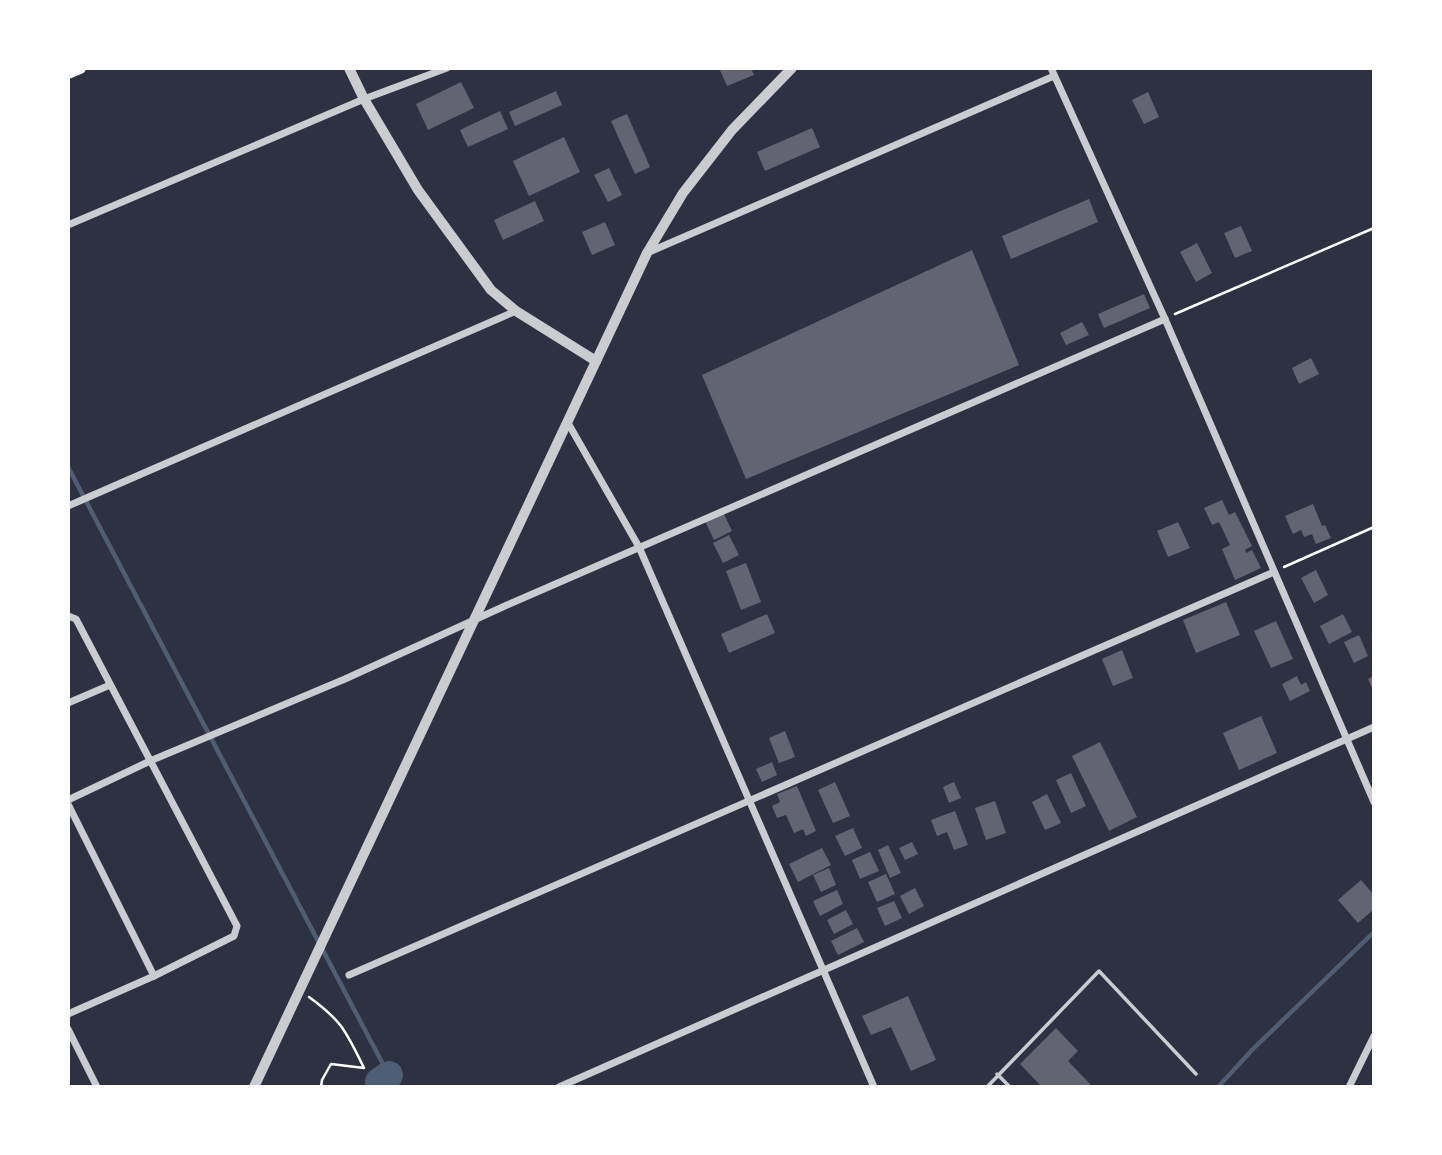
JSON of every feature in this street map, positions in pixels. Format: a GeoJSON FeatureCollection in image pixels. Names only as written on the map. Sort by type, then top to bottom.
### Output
{"type":"FeatureCollection","features":[{"type":"Feature","properties":{"kind":"highway"},"geometry":{"type":"LineString","coordinates":[[68,73],[80,68]]}},
{"type":"Feature","properties":{"kind":"street"},"geometry":{"type":"LineString","coordinates":[[349,68],[364,99],[418,190],[491,290],[516,311],[596,361]]}},
{"type":"Feature","properties":{"kind":"street"},"geometry":{"type":"LineString","coordinates":[[68,225],[364,99],[447,68]]}},
{"type":"Feature","properties":{"kind":"street"},"geometry":{"type":"LineString","coordinates":[[254,1087],[647,253],[683,193],[732,130],[792,68]]}},
{"type":"Feature","properties":{"kind":"street"},"geometry":{"type":"LineString","coordinates":[[647,253],[1053,72],[1165,319],[1374,802]]}},
{"type":"Feature","properties":{"kind":"street"},"geometry":{"type":"LineString","coordinates":[[72,505],[516,311]]}},
{"type":"Feature","properties":{"kind":"street"},"geometry":{"type":"LineString","coordinates":[[153,976],[68,802],[150,761],[1165,319]]}},
{"type":"Feature","properties":{"kind":"street"},"geometry":{"type":"LineString","coordinates":[[568,423],[639,547],[874,1087]]}},
{"type":"Feature","properties":{"kind":"street"},"geometry":{"type":"LineString","coordinates":[[349,975],[1274,572]]}},
{"type":"Feature","properties":{"kind":"street"},"geometry":{"type":"LineString","coordinates":[[68,616],[76,619],[237,926],[234,936],[153,976],[68,1013]]}},
{"type":"Feature","properties":{"kind":"street"},"geometry":{"type":"LineString","coordinates":[[68,703],[110,685]]}},
{"type":"Feature","properties":{"kind":"street"},"geometry":{"type":"LineString","coordinates":[[559,1087],[1374,727]]}},
{"type":"Feature","properties":{"kind":"street"},"geometry":{"type":"LineString","coordinates":[[68,1029],[97,1087]]}},
{"type":"Feature","properties":{"kind":"street"},"geometry":{"type":"LineString","coordinates":[[1349,1087],[1374,1036]]}},
{"type":"Feature","properties":{"kind":"lane"},"geometry":{"type":"LineString","coordinates":[[987,1087],[1098,971],[1196,1074]]}},
{"type":"Feature","properties":{"kind":"lane"},"geometry":{"type":"LineString","coordinates":[[997,1074],[1010,1087]]}},
{"type":"Feature","properties":{"kind":"path"},"geometry":{"type":"LineString","coordinates":[[1165,319],[1374,228]]}},
{"type":"Feature","properties":{"kind":"path"},"geometry":{"type":"LineString","coordinates":[[1274,572],[1374,527]]}},
{"type":"Feature","properties":{"kind":"path"},"geometry":{"type":"LineString","coordinates":[[299,989],[332,1013],[343,1026],[364,1068],[331,1064],[321,1080],[321,1087]]}},
{"type":"Feature","properties":{"kind":"building"},"geometry":{"type":"Polygon","coordinates":[[[751,68],[754,75],[727,86],[720,70],[751,68]]]}},
{"type":"Feature","properties":{"kind":"building"},"geometry":{"type":"Polygon","coordinates":[[[461,82],[474,108],[428,130],[416,104],[461,82]]]}},
{"type":"Feature","properties":{"kind":"building"},"geometry":{"type":"Polygon","coordinates":[[[556,91],[562,105],[515,126],[509,112],[556,91]]]}},
{"type":"Feature","properties":{"kind":"building"},"geometry":{"type":"Polygon","coordinates":[[[1148,92],[1159,117],[1144,124],[1132,100],[1148,92]]]}},
{"type":"Feature","properties":{"kind":"building"},"geometry":{"type":"Polygon","coordinates":[[[500,111],[508,129],[468,147],[460,130],[500,111]]]}},
{"type":"Feature","properties":{"kind":"building"},"geometry":{"type":"Polygon","coordinates":[[[627,114],[650,167],[635,174],[611,121],[627,114]]]}},
{"type":"Feature","properties":{"kind":"building"},"geometry":{"type":"Polygon","coordinates":[[[812,128],[820,147],[765,171],[757,152],[812,128]]]}},
{"type":"Feature","properties":{"kind":"building"},"geometry":{"type":"Polygon","coordinates":[[[564,137],[580,172],[529,196],[513,161],[564,137]]]}},
{"type":"Feature","properties":{"kind":"building"},"geometry":{"type":"Polygon","coordinates":[[[609,168],[622,195],[608,202],[594,175],[609,168]]]}},
{"type":"Feature","properties":{"kind":"building"},"geometry":{"type":"Polygon","coordinates":[[[1089,199],[1098,222],[1011,259],[1002,236],[1089,199]]]}},
{"type":"Feature","properties":{"kind":"building"},"geometry":{"type":"Polygon","coordinates":[[[535,201],[544,221],[503,240],[494,220],[535,201]]]}},
{"type":"Feature","properties":{"kind":"building"},"geometry":{"type":"Polygon","coordinates":[[[605,222],[615,245],[592,255],[582,232],[605,222]]]}},
{"type":"Feature","properties":{"kind":"building"},"geometry":{"type":"Polygon","coordinates":[[[1241,226],[1252,251],[1235,258],[1224,233],[1241,226]]]}},
{"type":"Feature","properties":{"kind":"building"},"geometry":{"type":"Polygon","coordinates":[[[1197,243],[1212,273],[1196,282],[1180,252],[1197,243]]]}},
{"type":"Feature","properties":{"kind":"building"},"geometry":{"type":"Polygon","coordinates":[[[972,250],[1019,365],[746,479],[702,375],[972,250]]]}},
{"type":"Feature","properties":{"kind":"building"},"geometry":{"type":"Polygon","coordinates":[[[1144,294],[1150,308],[1104,328],[1098,314],[1144,294]]]}},
{"type":"Feature","properties":{"kind":"building"},"geometry":{"type":"Polygon","coordinates":[[[1082,322],[1089,335],[1066,345],[1060,333],[1082,322]]]}},
{"type":"Feature","properties":{"kind":"building"},"geometry":{"type":"Polygon","coordinates":[[[1311,358],[1319,374],[1299,384],[1292,368],[1311,358]]]}},
{"type":"Feature","properties":{"kind":"building"},"geometry":{"type":"Polygon","coordinates":[[[1222,500],[1229,515],[1235,512],[1252,546],[1245,550],[1246,553],[1252,550],[1261,568],[1235,580],[1222,549],[1230,545],[1219,522],[1212,525],[1204,508],[1222,500]]]}},
{"type":"Feature","properties":{"kind":"building"},"geometry":{"type":"Polygon","coordinates":[[[1313,504],[1322,526],[1325,525],[1331,538],[1316,544],[1312,534],[1304,537],[1301,530],[1293,534],[1285,516],[1313,504]]]}},
{"type":"Feature","properties":{"kind":"building"},"geometry":{"type":"Polygon","coordinates":[[[723,512],[732,531],[714,540],[705,521],[723,512]]]}},
{"type":"Feature","properties":{"kind":"building"},"geometry":{"type":"Polygon","coordinates":[[[1178,522],[1190,548],[1168,557],[1157,531],[1178,522]]]}},
{"type":"Feature","properties":{"kind":"building"},"geometry":{"type":"Polygon","coordinates":[[[729,535],[739,555],[723,563],[713,543],[729,535]]]}},
{"type":"Feature","properties":{"kind":"building"},"geometry":{"type":"Polygon","coordinates":[[[746,563],[761,602],[741,610],[726,571],[746,563]]]}},
{"type":"Feature","properties":{"kind":"building"},"geometry":{"type":"Polygon","coordinates":[[[1316,570],[1328,595],[1314,603],[1301,578],[1316,570]]]}},
{"type":"Feature","properties":{"kind":"building"},"geometry":{"type":"Polygon","coordinates":[[[1226,602],[1240,635],[1196,653],[1183,620],[1226,602]]]}},
{"type":"Feature","properties":{"kind":"building"},"geometry":{"type":"Polygon","coordinates":[[[767,614],[775,633],[729,653],[721,634],[767,614]]]}},
{"type":"Feature","properties":{"kind":"building"},"geometry":{"type":"Polygon","coordinates":[[[1343,614],[1352,632],[1329,644],[1320,626],[1343,614]]]}},
{"type":"Feature","properties":{"kind":"building"},"geometry":{"type":"Polygon","coordinates":[[[1276,621],[1293,659],[1271,668],[1254,631],[1276,621]]]}},
{"type":"Feature","properties":{"kind":"building"},"geometry":{"type":"Polygon","coordinates":[[[1359,635],[1368,656],[1354,663],[1344,642],[1359,635]]]}},
{"type":"Feature","properties":{"kind":"building"},"geometry":{"type":"Polygon","coordinates":[[[1122,650],[1133,678],[1113,686],[1102,659],[1122,650]]]}},
{"type":"Feature","properties":{"kind":"building"},"geometry":{"type":"Polygon","coordinates":[[[1297,676],[1301,685],[1306,682],[1310,691],[1290,701],[1282,684],[1297,676]]]}},
{"type":"Feature","properties":{"kind":"building"},"geometry":{"type":"Polygon","coordinates":[[[1374,676],[1374,692],[1368,679],[1374,676]]]}},
{"type":"Feature","properties":{"kind":"building"},"geometry":{"type":"Polygon","coordinates":[[[1261,716],[1277,753],[1239,770],[1223,733],[1261,716]]]}},
{"type":"Feature","properties":{"kind":"building"},"geometry":{"type":"Polygon","coordinates":[[[785,731],[795,757],[779,763],[769,738],[785,731]]]}},
{"type":"Feature","properties":{"kind":"building"},"geometry":{"type":"Polygon","coordinates":[[[1100,742],[1137,817],[1109,831],[1072,756],[1100,742]]]}},
{"type":"Feature","properties":{"kind":"building"},"geometry":{"type":"Polygon","coordinates":[[[772,762],[777,775],[762,782],[756,769],[772,762]]]}},
{"type":"Feature","properties":{"kind":"building"},"geometry":{"type":"Polygon","coordinates":[[[1071,773],[1086,806],[1071,813],[1056,780],[1071,773]]]}},
{"type":"Feature","properties":{"kind":"building"},"geometry":{"type":"Polygon","coordinates":[[[835,782],[850,816],[833,823],[818,790],[835,782]]]}},
{"type":"Feature","properties":{"kind":"building"},"geometry":{"type":"Polygon","coordinates":[[[954,782],[961,798],[949,803],[943,787],[954,782]]]}},
{"type":"Feature","properties":{"kind":"building"},"geometry":{"type":"Polygon","coordinates":[[[797,786],[816,831],[806,836],[803,829],[794,833],[786,815],[777,818],[772,806],[780,802],[777,794],[797,786]]]}},
{"type":"Feature","properties":{"kind":"building"},"geometry":{"type":"Polygon","coordinates":[[[1047,794],[1061,823],[1045,830],[1032,802],[1047,794]]]}},
{"type":"Feature","properties":{"kind":"building"},"geometry":{"type":"Polygon","coordinates":[[[995,801],[1006,833],[986,840],[975,808],[995,801]]]}},
{"type":"Feature","properties":{"kind":"building"},"geometry":{"type":"Polygon","coordinates":[[[955,811],[968,845],[954,850],[947,832],[937,836],[931,820],[955,811]]]}},
{"type":"Feature","properties":{"kind":"building"},"geometry":{"type":"Polygon","coordinates":[[[853,828],[862,848],[845,856],[835,836],[853,828]]]}},
{"type":"Feature","properties":{"kind":"building"},"geometry":{"type":"Polygon","coordinates":[[[912,842],[918,854],[905,860],[899,848],[912,842]]]}},
{"type":"Feature","properties":{"kind":"building"},"geometry":{"type":"Polygon","coordinates":[[[888,845],[901,873],[890,878],[878,850],[888,845]]]}},
{"type":"Feature","properties":{"kind":"building"},"geometry":{"type":"Polygon","coordinates":[[[822,848],[831,865],[798,882],[789,864],[822,848]]]}},
{"type":"Feature","properties":{"kind":"building"},"geometry":{"type":"Polygon","coordinates":[[[870,852],[879,871],[860,879],[852,860],[870,852]]]}},
{"type":"Feature","properties":{"kind":"building"},"geometry":{"type":"Polygon","coordinates":[[[829,868],[836,885],[821,892],[813,875],[829,868]]]}},
{"type":"Feature","properties":{"kind":"building"},"geometry":{"type":"Polygon","coordinates":[[[886,874],[895,894],[877,902],[868,882],[886,874]]]}},
{"type":"Feature","properties":{"kind":"building"},"geometry":{"type":"Polygon","coordinates":[[[1361,880],[1374,895],[1374,909],[1358,923],[1338,900],[1361,880]]]}},
{"type":"Feature","properties":{"kind":"building"},"geometry":{"type":"Polygon","coordinates":[[[915,888],[924,906],[909,914],[900,896],[915,888]]]}},
{"type":"Feature","properties":{"kind":"building"},"geometry":{"type":"Polygon","coordinates":[[[837,890],[843,904],[820,916],[813,901],[837,890]]]}},
{"type":"Feature","properties":{"kind":"building"},"geometry":{"type":"Polygon","coordinates":[[[894,901],[902,918],[885,926],[877,908],[894,901]]]}},
{"type":"Feature","properties":{"kind":"building"},"geometry":{"type":"Polygon","coordinates":[[[846,910],[853,924],[834,934],[827,920],[846,910]]]}},
{"type":"Feature","properties":{"kind":"building"},"geometry":{"type":"Polygon","coordinates":[[[857,928],[864,942],[838,955],[831,941],[857,928]]]}},
{"type":"Feature","properties":{"kind":"building"},"geometry":{"type":"Polygon","coordinates":[[[908,996],[936,1060],[911,1071],[891,1027],[871,1035],[862,1016],[908,996]]]}},
{"type":"Feature","properties":{"kind":"building"},"geometry":{"type":"Polygon","coordinates":[[[1056,1028],[1078,1051],[1068,1061],[1093,1087],[1042,1087],[1020,1064],[1056,1028]]]}},
{"type":"Feature","properties":{"kind":"waterway"},"geometry":{"type":"LineString","coordinates":[[68,467],[395,1087]]}},
{"type":"Feature","properties":{"kind":"waterway"},"geometry":{"type":"LineString","coordinates":[[1218,1087],[1253,1049],[1374,932]]}},
{"type":"Feature","properties":{"kind":"waterway"},"geometry":{"type":"LineString","coordinates":[[379,1082],[389,1075]]}}]}
